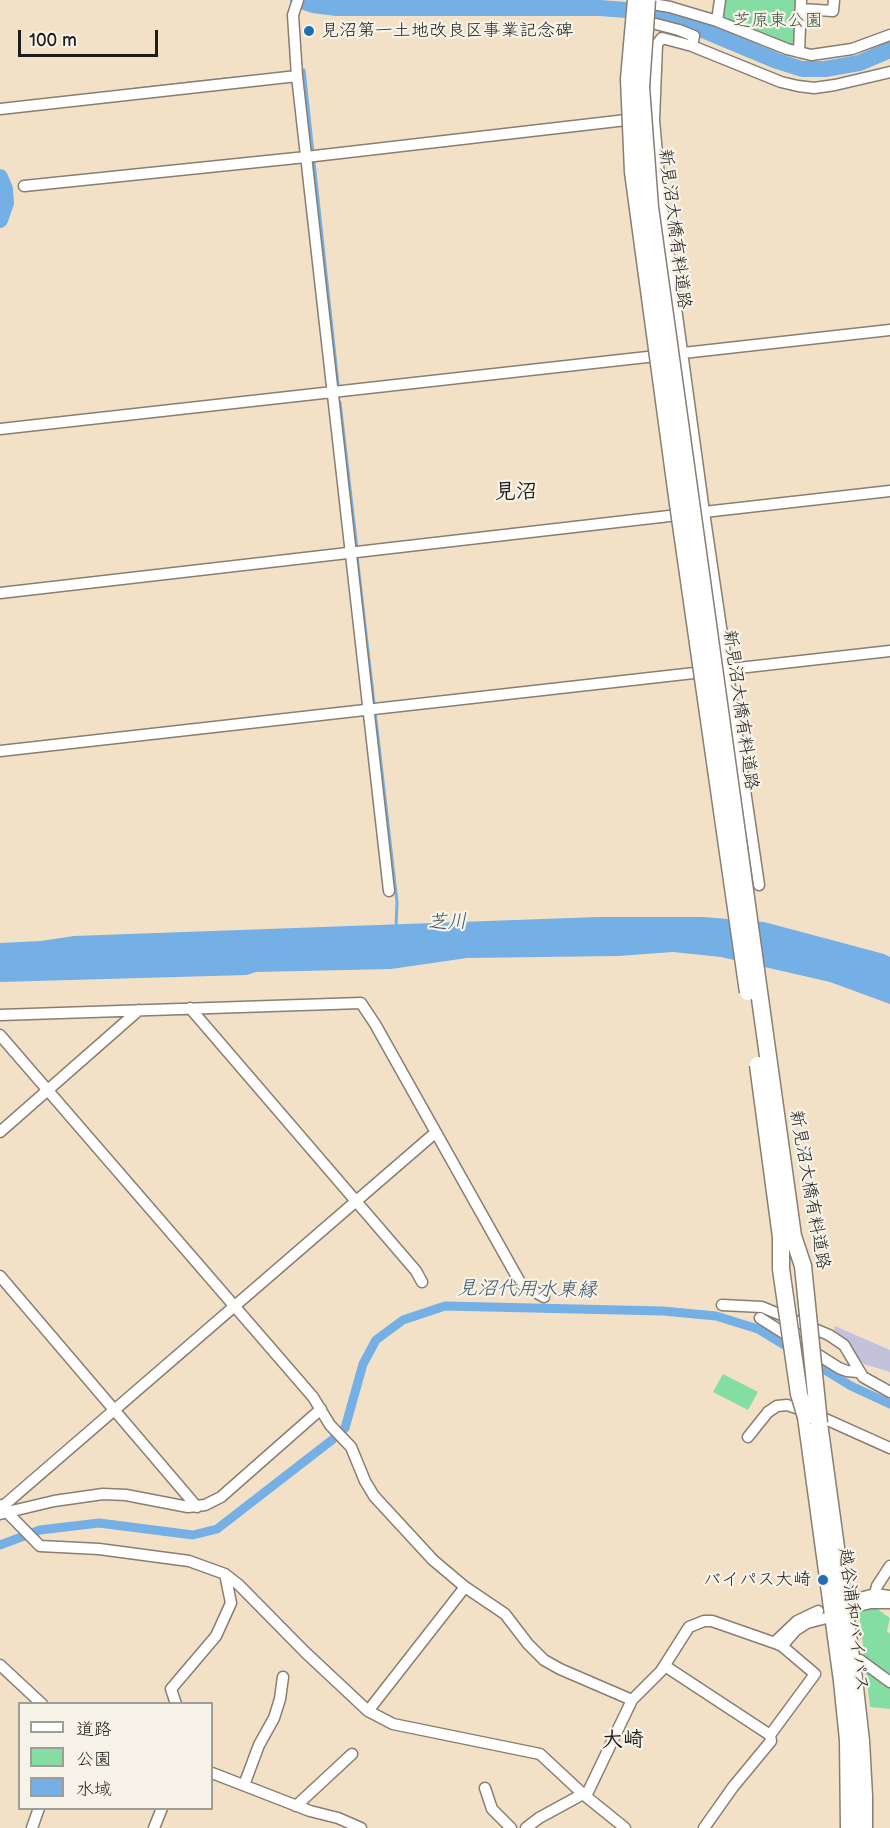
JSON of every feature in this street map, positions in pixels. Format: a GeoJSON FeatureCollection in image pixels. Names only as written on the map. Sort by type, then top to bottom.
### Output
{"type":"FeatureCollection","features":[{"type":"Feature","properties":{"kind":"highway","name":"新見沼大橋有料道路"},"geometry":{"type":"LineString","coordinates":[[649,1],[630,58],[630,135],[638,209],[759,1070],[781,1237],[781,1269],[798,1385],[812,1418]]}},
{"type":"Feature","properties":{"kind":"highway","name":"越谷浦和バイパス"},"geometry":{"type":"LineString","coordinates":[[812,1418],[838,1609],[861,1741],[864,1828]]}},
{"type":"Feature","properties":{"kind":"highway","name":"越谷浦和バイパス"},"geometry":{"type":"LineString","coordinates":[[838,1609],[848,1740],[849,1828]]}},
{"type":"Feature","properties":{"kind":"street"},"geometry":{"type":"LineString","coordinates":[[629,0],[649,1],[717,21],[787,49],[811,55],[852,49],[890,35]]}},
{"type":"Feature","properties":{"kind":"street"},"geometry":{"type":"LineString","coordinates":[[717,21],[720,0]]}},
{"type":"Feature","properties":{"kind":"street"},"geometry":{"type":"LineString","coordinates":[[799,52],[801,5],[833,11],[834,0]]}},
{"type":"Feature","properties":{"kind":"street"},"geometry":{"type":"LineString","coordinates":[[649,1],[648,22],[694,36],[692,46]]}},
{"type":"Feature","properties":{"kind":"street"},"geometry":{"type":"LineString","coordinates":[[297,3],[293,15],[297,76],[389,891]]}},
{"type":"Feature","properties":{"kind":"street"},"geometry":{"type":"LineString","coordinates":[[759,885],[726,670],[661,199],[654,117],[656,56],[659,40],[662,38],[692,46],[781,82],[814,88],[835,86],[890,72]]}},
{"type":"Feature","properties":{"kind":"street"},"geometry":{"type":"LineString","coordinates":[[0,109],[297,76]]}},
{"type":"Feature","properties":{"kind":"street"},"geometry":{"type":"LineString","coordinates":[[24,186],[306,157],[654,117]]}},
{"type":"Feature","properties":{"kind":"street"},"geometry":{"type":"LineString","coordinates":[[0,429],[890,330]]}},
{"type":"Feature","properties":{"kind":"street"},"geometry":{"type":"LineString","coordinates":[[0,592],[890,491]]}},
{"type":"Feature","properties":{"kind":"street"},"geometry":{"type":"LineString","coordinates":[[0,751],[890,651]]}},
{"type":"Feature","properties":{"kind":"street"},"geometry":{"type":"LineString","coordinates":[[701,754],[738,750]]}},
{"type":"Feature","properties":{"kind":"street"},"geometry":{"type":"LineString","coordinates":[[0,1015],[361,1003],[521,1284],[544,1297]]}},
{"type":"Feature","properties":{"kind":"street"},"geometry":{"type":"LineString","coordinates":[[190,1008],[416,1271],[422,1282]]}},
{"type":"Feature","properties":{"kind":"street"},"geometry":{"type":"LineString","coordinates":[[0,1132],[139,1011]]}},
{"type":"Feature","properties":{"kind":"street"},"geometry":{"type":"LineString","coordinates":[[0,1035],[313,1397],[333,1428],[351,1447],[374,1496],[433,1560],[465,1587],[505,1614],[528,1644],[544,1660],[632,1700]]}},
{"type":"Feature","properties":{"kind":"street"},"geometry":{"type":"LineString","coordinates":[[2,1510],[435,1132]]}},
{"type":"Feature","properties":{"kind":"street"},"geometry":{"type":"LineString","coordinates":[[0,1276],[196,1503],[197,1507]]}},
{"type":"Feature","properties":{"kind":"street"},"geometry":{"type":"LineString","coordinates":[[722,1305],[762,1307],[830,1335],[844,1345],[858,1372],[872,1384],[890,1392]]}},
{"type":"Feature","properties":{"kind":"street"},"geometry":{"type":"LineString","coordinates":[[760,1318],[839,1368],[858,1372]]}},
{"type":"Feature","properties":{"kind":"street"},"geometry":{"type":"LineString","coordinates":[[790,1337],[786,1350],[793,1388],[795,1393],[807,1403],[812,1418]]}},
{"type":"Feature","properties":{"kind":"street"},"geometry":{"type":"LineString","coordinates":[[748,1437],[768,1412],[777,1406],[787,1405],[812,1418],[890,1448]]}},
{"type":"Feature","properties":{"kind":"street"},"geometry":{"type":"LineString","coordinates":[[2,1510],[103,1494],[188,1508],[205,1505],[221,1497],[321,1409]]}},
{"type":"Feature","properties":{"kind":"street"},"geometry":{"type":"LineString","coordinates":[[2,1510],[40,1546],[99,1549],[189,1561],[225,1574],[369,1711],[393,1724],[540,1754],[584,1795],[625,1828]]}},
{"type":"Feature","properties":{"kind":"street"},"geometry":{"type":"LineString","coordinates":[[875,1594],[877,1586],[890,1566]]}},
{"type":"Feature","properties":{"kind":"street"},"geometry":{"type":"LineString","coordinates":[[175,1702],[171,1689],[216,1636],[231,1603],[225,1574]]}},
{"type":"Feature","properties":{"kind":"street"},"geometry":{"type":"LineString","coordinates":[[369,1711],[465,1587]]}},
{"type":"Feature","properties":{"kind":"street"},"geometry":{"type":"LineString","coordinates":[[778,1644],[807,1623],[838,1609],[875,1594],[890,1596]]}},
{"type":"Feature","properties":{"kind":"street"},"geometry":{"type":"LineString","coordinates":[[778,1644],[787,1629],[797,1621],[838,1609],[871,1603],[890,1603]]}},
{"type":"Feature","properties":{"kind":"street"},"geometry":{"type":"LineString","coordinates":[[525,1828],[539,1818],[584,1795],[632,1700],[665,1666],[689,1627],[704,1621],[712,1621],[778,1644],[815,1674],[770,1735],[771,1741],[733,1787],[704,1828]]}},
{"type":"Feature","properties":{"kind":"street"},"geometry":{"type":"LineString","coordinates":[[860,1660],[890,1682]]}},
{"type":"Feature","properties":{"kind":"street"},"geometry":{"type":"LineString","coordinates":[[0,1665],[40,1702]]}},
{"type":"Feature","properties":{"kind":"street"},"geometry":{"type":"LineString","coordinates":[[665,1666],[770,1735]]}},
{"type":"Feature","properties":{"kind":"street"},"geometry":{"type":"LineString","coordinates":[[244,1785],[259,1744],[274,1718],[284,1677]]}},
{"type":"Feature","properties":{"kind":"street"},"geometry":{"type":"LineString","coordinates":[[296,1806],[352,1754]]}},
{"type":"Feature","properties":{"kind":"street"},"geometry":{"type":"LineString","coordinates":[[213,1773],[296,1806],[338,1818],[361,1828]]}},
{"type":"Feature","properties":{"kind":"street"},"geometry":{"type":"LineString","coordinates":[[485,1788],[492,1809],[511,1828]]}},
{"type":"Feature","properties":{"kind":"street"},"geometry":{"type":"LineString","coordinates":[[32,1828],[39,1810]]}},
{"type":"Feature","properties":{"kind":"street"},"geometry":{"type":"LineString","coordinates":[[154,1828],[162,1810]]}},
{"type":"Feature","properties":{"kind":"shaded area"},"geometry":{"type":"Polygon","coordinates":[[[835,1326],[890,1350],[890,1372],[864,1364],[854,1356],[847,1342],[834,1331],[835,1326]]]}},
{"type":"Feature","properties":{"kind":"green space","name":"芝原東公園"},"geometry":{"type":"Polygon","coordinates":[[[725,0],[799,0],[796,50],[725,20],[723,16],[725,0]]]}},
{"type":"Feature","properties":{"kind":"green space"},"geometry":{"type":"Polygon","coordinates":[[[723,1374],[758,1392],[748,1410],[713,1392],[723,1374]]]}},
{"type":"Feature","properties":{"kind":"green space"},"geometry":{"type":"Polygon","coordinates":[[[876,1608],[890,1618],[887,1631],[890,1634],[890,1709],[870,1707],[859,1611],[876,1608]]]}},
{"type":"Feature","properties":{"kind":"water","name":"芝川"},"geometry":{"type":"Polygon","coordinates":[[[598,917],[703,917],[764,922],[884,954],[890,957],[890,1004],[830,982],[721,957],[673,952],[618,956],[467,958],[391,969],[0,982],[0,943],[41,941],[74,936],[598,917]]]}},
{"type":"Feature","properties":{"kind":"waterway"},"geometry":{"type":"LineString","coordinates":[[298,0],[313,5],[337,8],[600,8],[626,10]]}},
{"type":"Feature","properties":{"kind":"waterway"},"geometry":{"type":"LineString","coordinates":[[656,15],[691,25],[802,69],[825,69],[859,63],[890,50]]}},
{"type":"Feature","properties":{"kind":"waterway"},"geometry":{"type":"LineString","coordinates":[[300,71],[304,70],[338,384]]}},
{"type":"Feature","properties":{"kind":"waterway"},"geometry":{"type":"LineString","coordinates":[[136,89],[234,78]]}},
{"type":"Feature","properties":{"kind":"waterway"},"geometry":{"type":"LineString","coordinates":[[0,177],[5,189],[6,203],[0,220]]}},
{"type":"Feature","properties":{"kind":"waterway"},"geometry":{"type":"LineString","coordinates":[[340,402],[357,549]]}},
{"type":"Feature","properties":{"kind":"waterway"},"geometry":{"type":"LineString","coordinates":[[357,556],[397,902],[396,928]]}},
{"type":"Feature","properties":{"kind":"waterway","name":"見沼代用水東縁"},"geometry":{"type":"LineString","coordinates":[[0,1545],[40,1530],[99,1523],[193,1535],[217,1529],[345,1428],[363,1364],[376,1340],[403,1320],[445,1306],[663,1311],[716,1316],[758,1329],[851,1386],[890,1404]]}},
{"type":"Feature","properties":{"kind":"place","name":"見沼第一土地改良区事業記念碑"},"geometry":{"type":"Point","coordinates":[309,31]}},
{"type":"Feature","properties":{"kind":"place","name":"バイパス大崎"},"geometry":{"type":"Point","coordinates":[823,1580]}},
{"type":"Feature","properties":{"kind":"district","name":"見沼"},"geometry":{"type":"Point","coordinates":[516,493]}},
{"type":"Feature","properties":{"kind":"district","name":"大崎"},"geometry":{"type":"Point","coordinates":[623,1741]}}]}
